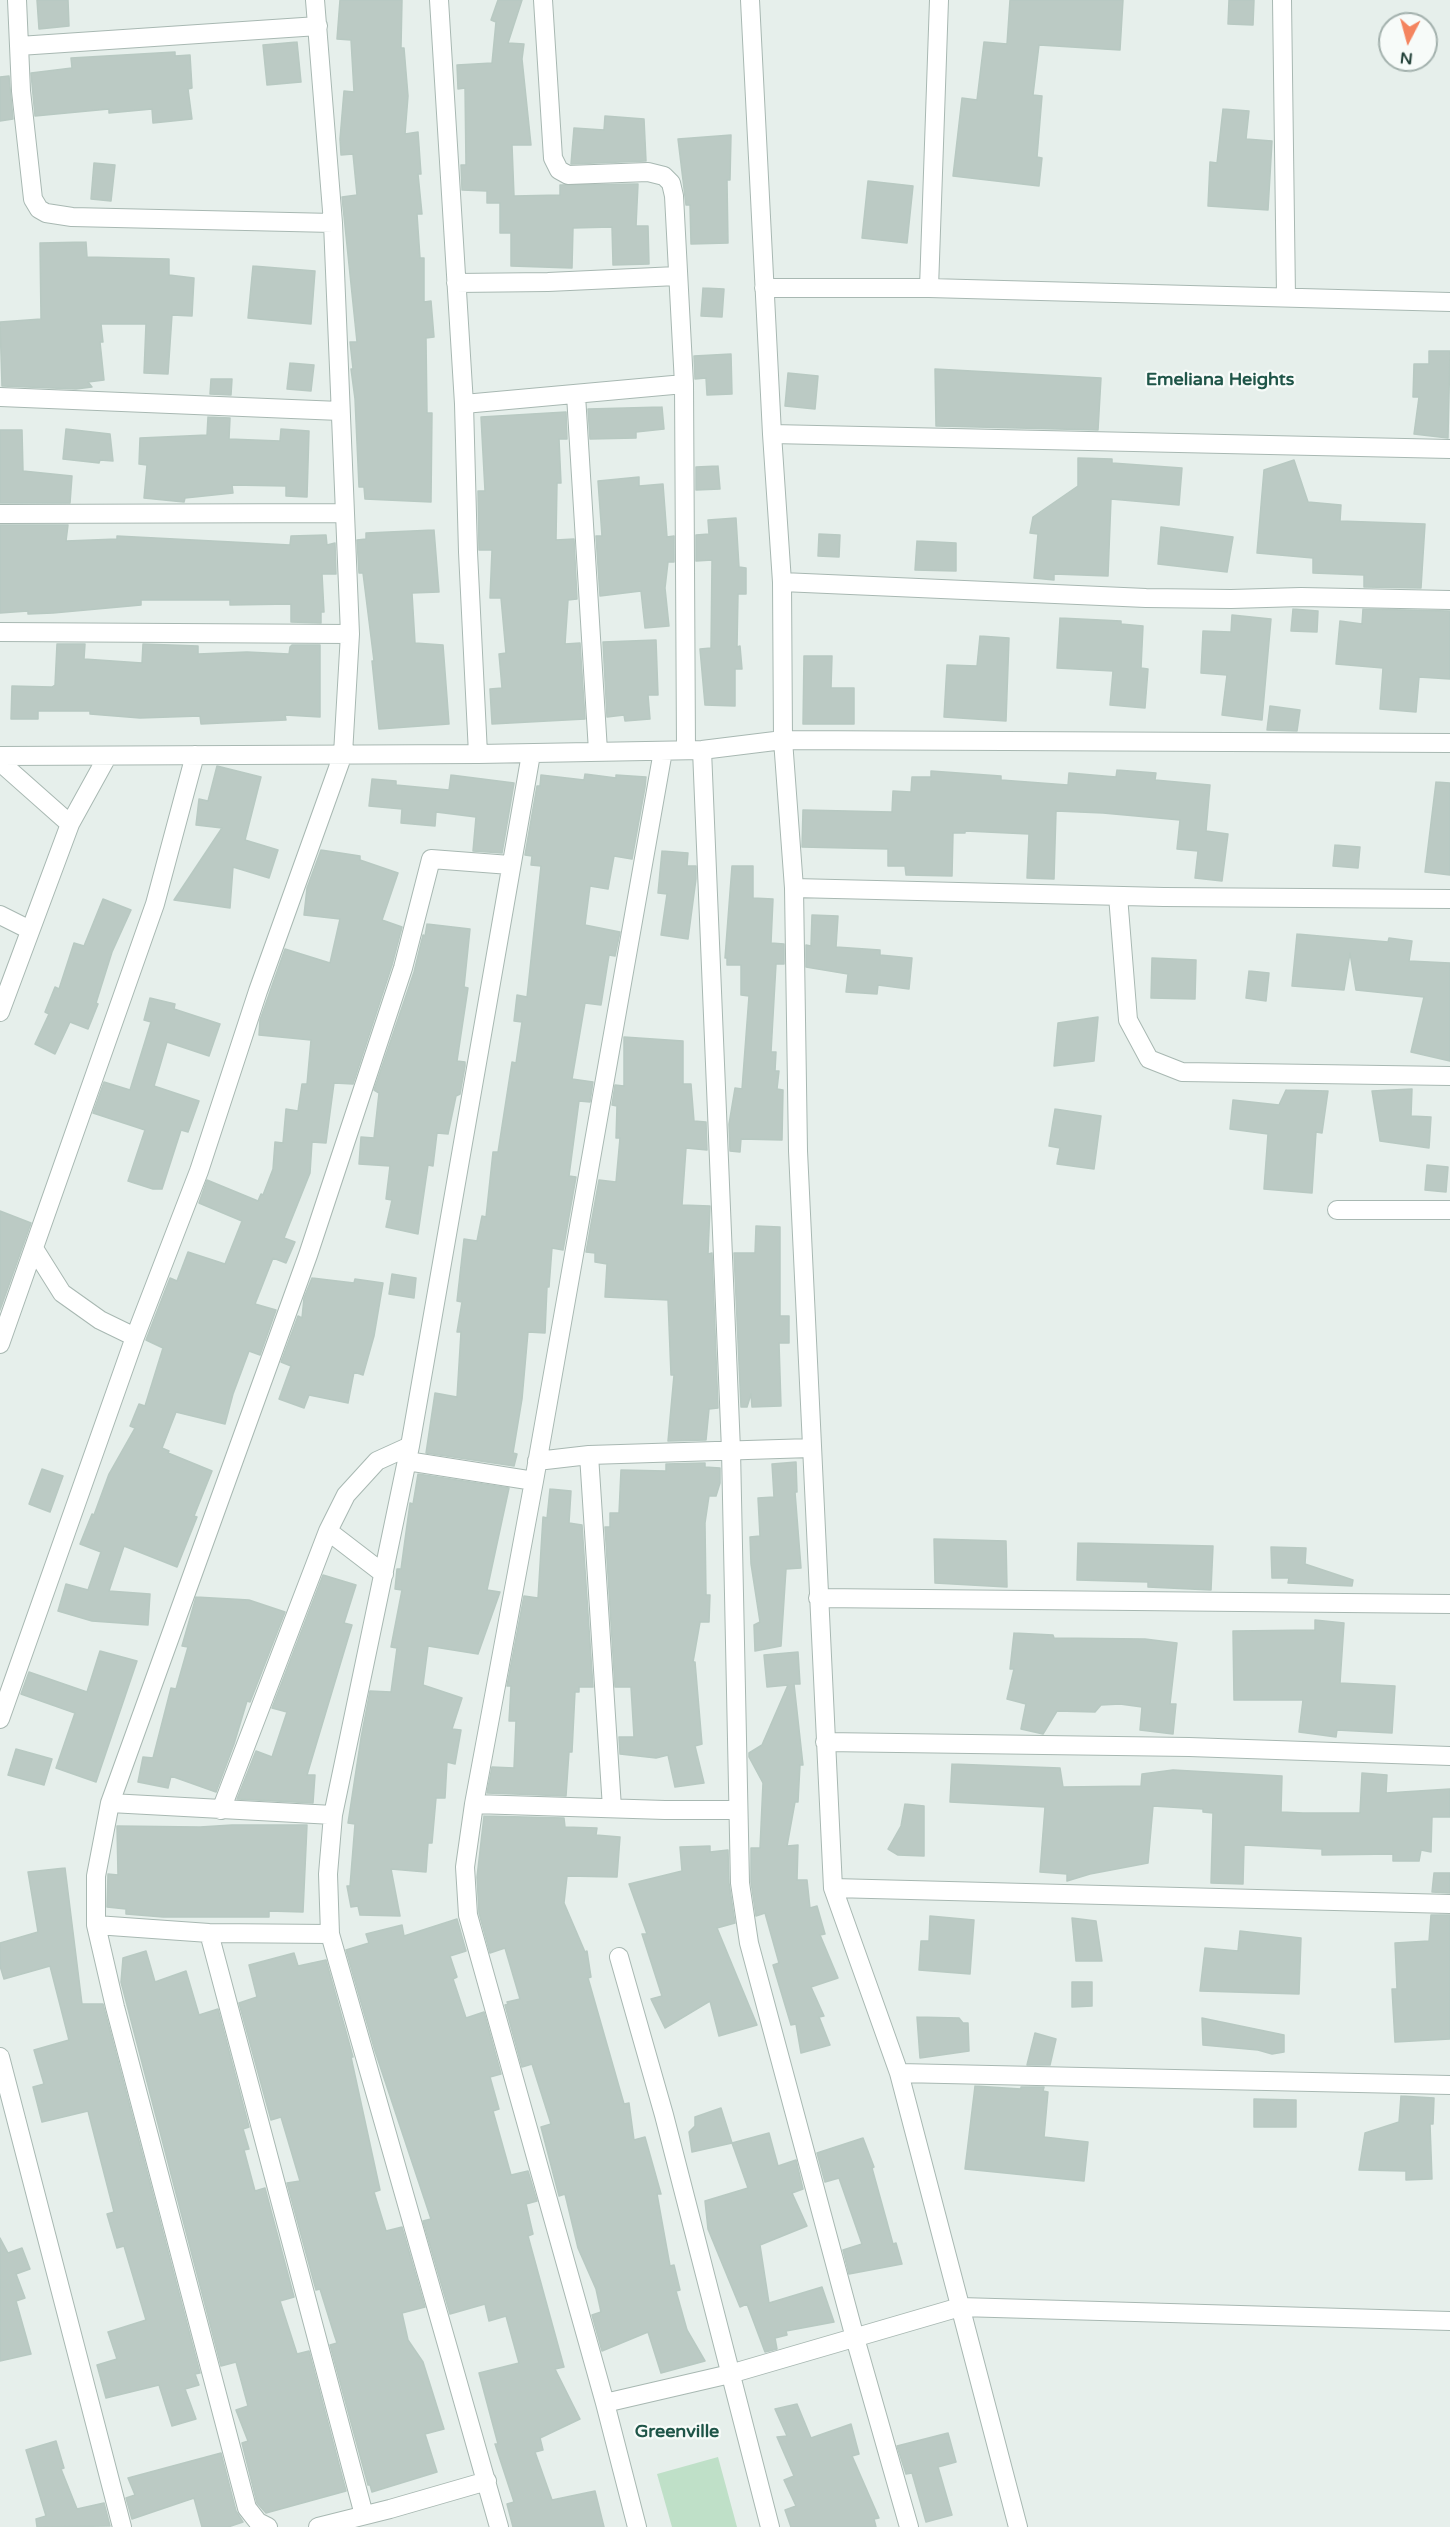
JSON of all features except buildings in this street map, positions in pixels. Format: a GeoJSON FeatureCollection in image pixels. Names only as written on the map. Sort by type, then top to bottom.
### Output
{"type":"FeatureCollection","features":[{"type":"Feature","properties":{"kind":"street"},"geometry":{"type":"LineString","coordinates":[[17,0],[21,92],[33,199],[39,209],[46,213],[72,217],[333,223]]}},
{"type":"Feature","properties":{"kind":"street"},"geometry":{"type":"LineString","coordinates":[[0,1719],[135,1337],[199,1171],[258,991],[342,754],[350,634],[333,223],[315,0]]}},
{"type":"Feature","properties":{"kind":"street"},"geometry":{"type":"LineString","coordinates":[[439,0],[464,404],[468,552],[478,754]]}},
{"type":"Feature","properties":{"kind":"street"},"geometry":{"type":"LineString","coordinates":[[543,0],[553,158],[559,170],[568,175],[648,172],[664,176],[671,183],[674,196],[684,384],[694,750],[731,1450],[740,1883],[749,1943],[855,2338],[909,2527]]}},
{"type":"Feature","properties":{"kind":"street"},"geometry":{"type":"LineString","coordinates":[[750,0],[772,434],[782,582],[783,740],[795,888],[798,1151],[833,1888],[899,2073],[1018,2527]]}},
{"type":"Feature","properties":{"kind":"street"},"geometry":{"type":"LineString","coordinates":[[929,288],[939,0]]}},
{"type":"Feature","properties":{"kind":"street"},"geometry":{"type":"LineString","coordinates":[[1282,0],[1286,296]]}},
{"type":"Feature","properties":{"kind":"street"},"geometry":{"type":"LineString","coordinates":[[19,46],[318,26]]}},
{"type":"Feature","properties":{"kind":"street"},"geometry":{"type":"LineString","coordinates":[[456,283],[497,284],[677,276]]}},
{"type":"Feature","properties":{"kind":"street"},"geometry":{"type":"LineString","coordinates":[[765,288],[929,288],[1450,302]]}},
{"type":"Feature","properties":{"kind":"street"},"geometry":{"type":"LineString","coordinates":[[464,404],[684,384]]}},
{"type":"Feature","properties":{"kind":"street"},"geometry":{"type":"LineString","coordinates":[[576,395],[598,751]]}},
{"type":"Feature","properties":{"kind":"street"},"geometry":{"type":"LineString","coordinates":[[0,397],[340,411]]}},
{"type":"Feature","properties":{"kind":"street"},"geometry":{"type":"LineString","coordinates":[[772,434],[1450,449]]}},
{"type":"Feature","properties":{"kind":"street"},"geometry":{"type":"LineString","coordinates":[[0,514],[345,513]]}},
{"type":"Feature","properties":{"kind":"street"},"geometry":{"type":"LineString","coordinates":[[782,582],[1146,598],[1301,597],[1450,600]]}},
{"type":"Feature","properties":{"kind":"street"},"geometry":{"type":"LineString","coordinates":[[0,632],[350,634]]}},
{"type":"Feature","properties":{"kind":"street"},"geometry":{"type":"LineString","coordinates":[[0,756],[531,754],[694,750],[783,740],[1450,743]]}},
{"type":"Feature","properties":{"kind":"street"},"geometry":{"type":"LineString","coordinates":[[637,2527],[468,1915],[465,1867],[474,1804],[534,1481],[663,751]]}},
{"type":"Feature","properties":{"kind":"street"},"geometry":{"type":"LineString","coordinates":[[499,2527],[330,1934],[328,1874],[333,1815],[409,1453],[531,754]]}},
{"type":"Feature","properties":{"kind":"street"},"geometry":{"type":"LineString","coordinates":[[0,1344],[155,904],[195,755]]}},
{"type":"Feature","properties":{"kind":"street"},"geometry":{"type":"LineString","coordinates":[[0,1012],[70,824],[106,757]]}},
{"type":"Feature","properties":{"kind":"street"},"geometry":{"type":"LineString","coordinates":[[0,762],[70,824]]}},
{"type":"Feature","properties":{"kind":"street"},"geometry":{"type":"LineString","coordinates":[[268,2527],[258,2522],[247,2508],[96,1925],[96,1875],[110,1803],[308,1255],[404,968],[431,859],[510,865]]}},
{"type":"Feature","properties":{"kind":"street"},"geometry":{"type":"LineString","coordinates":[[795,888],[1118,896],[1450,899]]}},
{"type":"Feature","properties":{"kind":"street"},"geometry":{"type":"LineString","coordinates":[[1118,896],[1128,1020],[1149,1059],[1182,1072],[1450,1076]]}},
{"type":"Feature","properties":{"kind":"street"},"geometry":{"type":"LineString","coordinates":[[0,915],[30,930]]}},
{"type":"Feature","properties":{"kind":"street"},"geometry":{"type":"LineString","coordinates":[[1337,1210],[1450,1210]]}},
{"type":"Feature","properties":{"kind":"street"},"geometry":{"type":"LineString","coordinates":[[34,1250],[62,1293],[100,1320],[135,1337]]}},
{"type":"Feature","properties":{"kind":"street"},"geometry":{"type":"LineString","coordinates":[[537,1461],[589,1455],[811,1448]]}},
{"type":"Feature","properties":{"kind":"street"},"geometry":{"type":"LineString","coordinates":[[220,1810],[328,1531],[346,1495],[377,1461],[409,1453],[534,1481]]}},
{"type":"Feature","properties":{"kind":"street"},"geometry":{"type":"LineString","coordinates":[[589,1455],[612,1808]]}},
{"type":"Feature","properties":{"kind":"street"},"geometry":{"type":"LineString","coordinates":[[328,1531],[384,1574]]}},
{"type":"Feature","properties":{"kind":"street"},"geometry":{"type":"LineString","coordinates":[[818,1598],[1450,1604]]}},
{"type":"Feature","properties":{"kind":"street"},"geometry":{"type":"LineString","coordinates":[[825,1742],[1189,1747],[1450,1756]]}},
{"type":"Feature","properties":{"kind":"street"},"geometry":{"type":"LineString","coordinates":[[110,1803],[333,1815]]}},
{"type":"Feature","properties":{"kind":"street"},"geometry":{"type":"LineString","coordinates":[[474,1804],[737,1810]]}},
{"type":"Feature","properties":{"kind":"street"},"geometry":{"type":"LineString","coordinates":[[833,1888],[1450,1904]]}},
{"type":"Feature","properties":{"kind":"street"},"geometry":{"type":"LineString","coordinates":[[96,1925],[209,1933],[330,1934]]}},
{"type":"Feature","properties":{"kind":"street"},"geometry":{"type":"LineString","coordinates":[[209,1933],[364,2515]]}},
{"type":"Feature","properties":{"kind":"street"},"geometry":{"type":"LineString","coordinates":[[619,1957],[664,2115],[770,2527]]}},
{"type":"Feature","properties":{"kind":"street"},"geometry":{"type":"LineString","coordinates":[[0,2057],[122,2527]]}},
{"type":"Feature","properties":{"kind":"street"},"geometry":{"type":"LineString","coordinates":[[899,2073],[1450,2085]]}},
{"type":"Feature","properties":{"kind":"street"},"geometry":{"type":"LineString","coordinates":[[604,2403],[730,2374],[960,2307],[1450,2321]]}},
{"type":"Feature","properties":{"kind":"street"},"geometry":{"type":"LineString","coordinates":[[318,2527],[487,2481]]}},
{"type":"Feature","properties":{"kind":"green space"},"geometry":{"type":"Polygon","coordinates":[[[718,2457],[737,2527],[672,2527],[657,2474],[718,2457]]]}},
{"type":"Feature","properties":{"kind":"district","name":"Emeliana Heights"},"geometry":{"type":"Point","coordinates":[1220,380]}},
{"type":"Feature","properties":{"kind":"district","name":"Greenville"},"geometry":{"type":"Point","coordinates":[677,2432]}}]}
